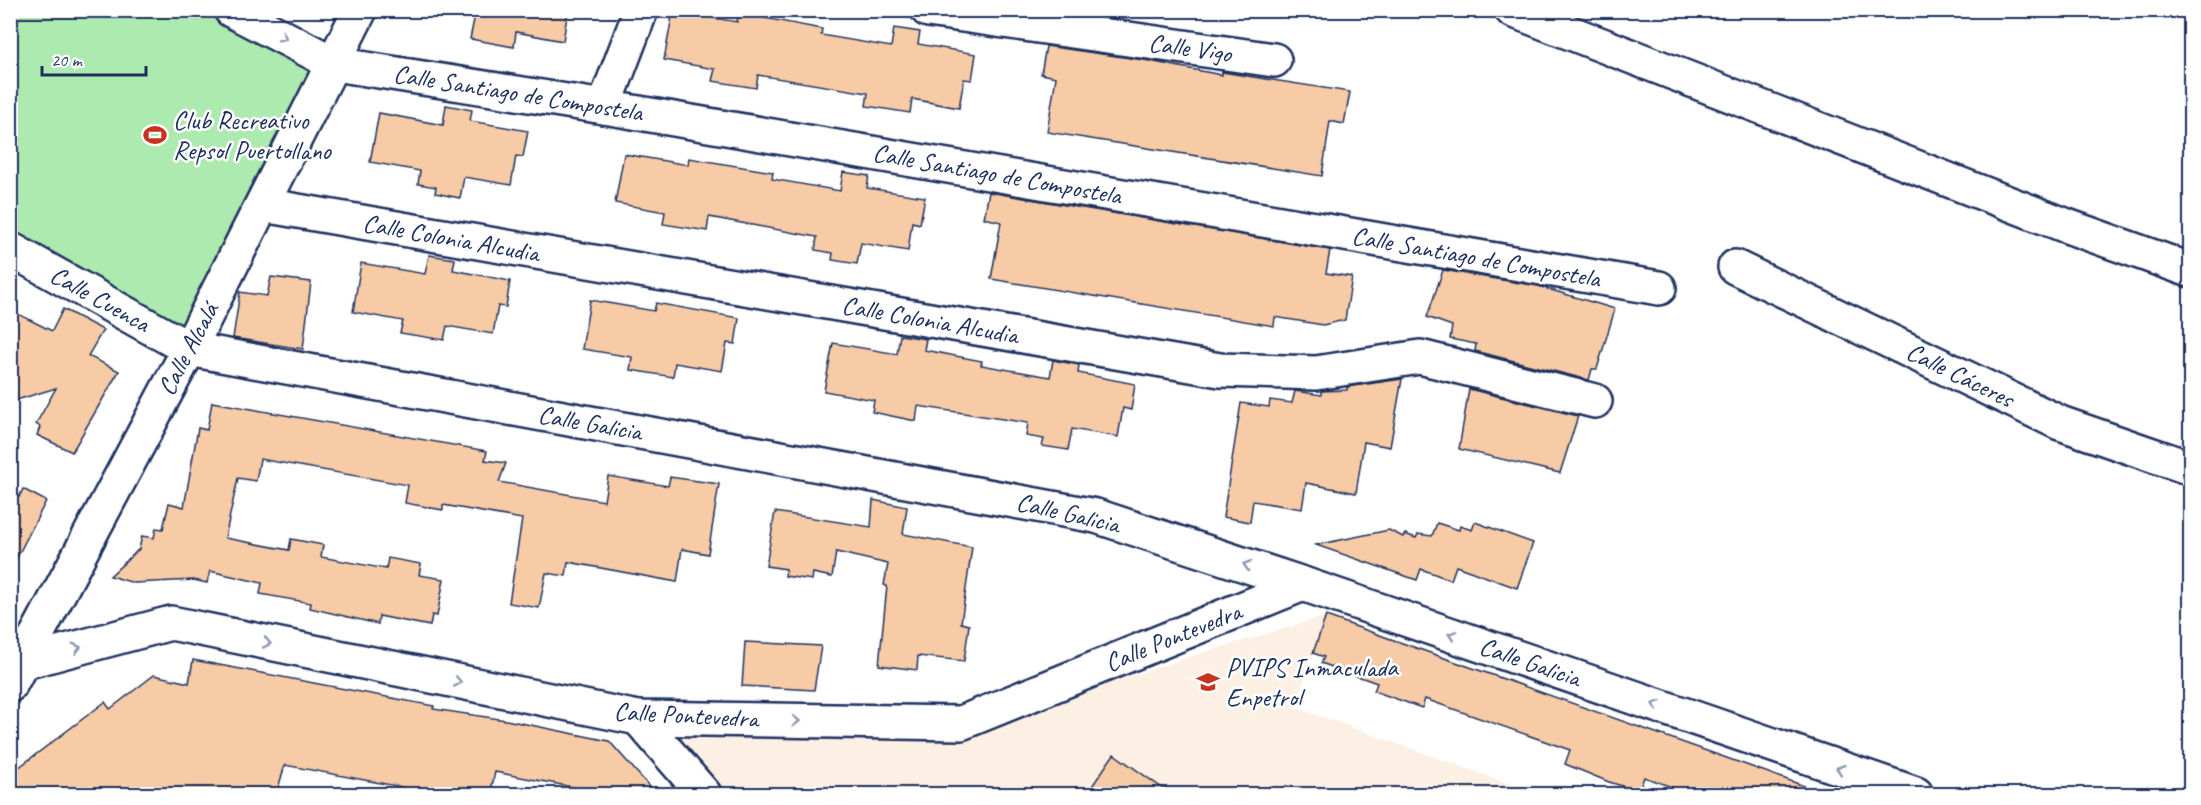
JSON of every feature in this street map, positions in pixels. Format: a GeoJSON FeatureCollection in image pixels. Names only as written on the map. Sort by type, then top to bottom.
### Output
{"type":"FeatureCollection","features":[{"type":"Feature","properties":{"kind":"street","name":"Calle Santiago de Compostela"},"geometry":{"type":"LineString","coordinates":[[231,10],[335,64],[604,107],[1659,288]]}},
{"type":"Feature","properties":{"kind":"street","name":"Calle Alcalá"},"geometry":{"type":"LineString","coordinates":[[14,668],[189,349],[335,64],[360,10]]}},
{"type":"Feature","properties":{"kind":"street"},"geometry":{"type":"LineString","coordinates":[[604,107],[641,10]]}},
{"type":"Feature","properties":{"kind":"street","name":"Calle Vigo"},"geometry":{"type":"LineString","coordinates":[[928,10],[1274,60]]}},
{"type":"Feature","properties":{"kind":"street"},"geometry":{"type":"LineString","coordinates":[[1512,10],[2067,226],[2190,270]]}},
{"type":"Feature","properties":{"kind":"street","name":"Calle Colonia Alcudia"},"geometry":{"type":"LineString","coordinates":[[262,205],[1220,370],[1316,373],[1420,357],[1596,401]]}},
{"type":"Feature","properties":{"kind":"street","name":"Calle Cuenca"},"geometry":{"type":"LineString","coordinates":[[10,249],[189,349]]}},
{"type":"Feature","properties":{"kind":"street","name":"Calle Cáceres"},"geometry":{"type":"LineString","coordinates":[[1735,267],[2060,423],[2190,468]]}},
{"type":"Feature","properties":{"kind":"street","name":"Calle Galicia"},"geometry":{"type":"LineString","coordinates":[[189,349],[1096,516],[1303,584],[1916,795]]}},
{"type":"Feature","properties":{"kind":"street","name":"Calle Pontevedra"},"geometry":{"type":"LineString","coordinates":[[14,668],[171,623],[638,718],[961,723],[1303,584]]}},
{"type":"Feature","properties":{"kind":"street"},"geometry":{"type":"LineString","coordinates":[[638,718],[704,795]]}},
{"type":"Feature","properties":{"kind":"shaded area","name":"PVIPS Inmaculada Enpetrol"},"geometry":{"type":"Polygon","coordinates":[[[1326,616],[1295,707],[1538,794],[721,794],[667,730],[956,733],[1189,657],[1326,616]]]}},
{"type":"Feature","properties":{"kind":"green space","name":"Club Recreativo Repsol Puertollano"},"geometry":{"type":"Polygon","coordinates":[[[11,11],[231,11],[335,64],[189,349],[11,249],[11,11]]]}},
{"type":"Feature","properties":{"kind":"building"},"geometry":{"type":"Polygon","coordinates":[[[476,10],[568,10],[563,41],[516,32],[514,47],[470,39],[476,10]]]}},
{"type":"Feature","properties":{"kind":"building"},"geometry":{"type":"Polygon","coordinates":[[[739,10],[765,10],[764,18],[822,29],[821,35],[891,47],[894,28],[920,32],[918,44],[976,54],[972,80],[964,79],[959,108],[912,99],[910,113],[866,106],[868,93],[758,75],[756,88],[712,81],[715,69],[664,60],[673,11],[737,22],[739,10]]]}},
{"type":"Feature","properties":{"kind":"building"},"geometry":{"type":"Polygon","coordinates":[[[1046,46],[1144,60],[1222,75],[1222,72],[1350,92],[1344,124],[1330,121],[1322,176],[1047,132],[1056,77],[1041,74],[1046,46]]]}},
{"type":"Feature","properties":{"kind":"building"},"geometry":{"type":"Polygon","coordinates":[[[446,105],[472,110],[470,121],[528,131],[523,157],[516,156],[511,185],[464,177],[460,198],[435,193],[436,187],[418,184],[420,171],[370,162],[379,113],[443,125],[446,105]]]}},
{"type":"Feature","properties":{"kind":"building"},"geometry":{"type":"Polygon","coordinates":[[[624,154],[688,165],[689,158],[773,172],[772,179],[840,191],[843,172],[869,176],[867,188],[925,197],[920,224],[912,222],[908,251],[861,243],[857,264],[832,260],[833,253],[815,250],[817,237],[709,217],[707,231],[663,224],[665,212],[615,203],[624,154]]]}},
{"type":"Feature","properties":{"kind":"building"},"geometry":{"type":"Polygon","coordinates":[[[989,192],[1330,250],[1326,273],[1352,277],[1345,320],[1323,325],[1275,317],[1274,326],[991,279],[1001,222],[984,218],[989,192]]]}},
{"type":"Feature","properties":{"kind":"building"},"geometry":{"type":"Polygon","coordinates":[[[429,255],[455,259],[453,270],[510,281],[506,307],[498,306],[493,334],[447,326],[444,340],[400,333],[403,321],[353,312],[361,263],[425,274],[429,255]]]}},
{"type":"Feature","properties":{"kind":"building"},"geometry":{"type":"Polygon","coordinates":[[[1443,270],[1538,286],[1615,309],[1597,369],[1592,369],[1589,380],[1475,351],[1476,344],[1450,339],[1452,326],[1427,317],[1443,270]]]}},
{"type":"Feature","properties":{"kind":"building"},"geometry":{"type":"Polygon","coordinates":[[[271,277],[311,282],[303,349],[233,338],[240,292],[267,296],[271,277]]]}},
{"type":"Feature","properties":{"kind":"building"},"geometry":{"type":"Polygon","coordinates":[[[590,300],[654,311],[656,303],[739,318],[735,344],[727,343],[722,371],[675,363],[673,377],[630,370],[632,357],[582,349],[590,300]]]}},
{"type":"Feature","properties":{"kind":"building"},"geometry":{"type":"Polygon","coordinates":[[[63,309],[103,330],[88,356],[119,371],[72,452],[37,435],[40,427],[36,424],[56,388],[10,402],[10,310],[52,331],[63,309]]]}},
{"type":"Feature","properties":{"kind":"building"},"geometry":{"type":"Polygon","coordinates":[[[900,335],[926,339],[924,350],[982,361],[981,365],[1050,377],[1053,360],[1079,365],[1078,373],[1135,384],[1131,410],[1123,408],[1118,437],[1072,429],[1068,450],[1042,446],[1044,439],[1026,436],[1028,423],[918,406],[916,421],[872,412],[874,400],[824,391],[833,343],[897,354],[900,335]]]}},
{"type":"Feature","properties":{"kind":"building"},"geometry":{"type":"Polygon","coordinates":[[[1402,379],[1390,447],[1364,442],[1356,493],[1306,483],[1302,509],[1253,501],[1250,522],[1223,517],[1241,403],[1269,407],[1270,400],[1292,403],[1295,391],[1321,395],[1321,391],[1347,390],[1347,387],[1402,379]]]}},
{"type":"Feature","properties":{"kind":"building"},"geometry":{"type":"Polygon","coordinates":[[[1469,389],[1578,416],[1560,473],[1459,449],[1469,389]]]}},
{"type":"Feature","properties":{"kind":"building"},"geometry":{"type":"Polygon","coordinates":[[[212,402],[487,451],[485,460],[506,463],[499,482],[604,501],[608,476],[668,486],[670,477],[719,484],[708,554],[682,549],[677,582],[568,562],[566,576],[546,573],[539,608],[509,603],[522,519],[443,505],[443,510],[405,503],[408,485],[260,459],[256,481],[238,478],[225,538],[289,550],[291,539],[323,545],[321,557],[386,569],[388,558],[421,564],[419,575],[444,579],[437,616],[432,615],[430,626],[379,616],[378,624],[310,608],[311,603],[260,594],[262,583],[210,571],[207,583],[194,580],[134,583],[110,576],[139,549],[142,536],[154,538],[156,528],[163,529],[169,503],[184,507],[198,428],[207,430],[212,402]]]}},
{"type":"Feature","properties":{"kind":"building"},"geometry":{"type":"Polygon","coordinates":[[[23,489],[46,501],[10,571],[10,493],[19,497],[23,489]]]}},
{"type":"Feature","properties":{"kind":"building"},"geometry":{"type":"Polygon","coordinates":[[[873,500],[907,507],[903,534],[972,547],[961,623],[969,625],[964,661],[918,656],[917,670],[879,665],[887,586],[884,585],[888,564],[836,552],[832,577],[813,573],[812,580],[785,576],[786,569],[766,566],[775,512],[871,527],[873,500]]]}},
{"type":"Feature","properties":{"kind":"building"},"geometry":{"type":"Polygon","coordinates":[[[1475,522],[1533,543],[1517,588],[1456,566],[1451,580],[1421,569],[1417,580],[1316,545],[1389,530],[1403,537],[1405,534],[1416,538],[1418,534],[1432,536],[1437,523],[1459,530],[1460,526],[1472,530],[1475,522]]]}},
{"type":"Feature","properties":{"kind":"building"},"geometry":{"type":"Polygon","coordinates":[[[1326,616],[1818,791],[1818,795],[1694,795],[1644,777],[1639,791],[1609,782],[1565,764],[1570,750],[1425,699],[1422,708],[1374,691],[1377,683],[1321,663],[1324,657],[1313,653],[1326,616]]]}},
{"type":"Feature","properties":{"kind":"building"},"geometry":{"type":"Polygon","coordinates":[[[745,642],[821,646],[814,690],[742,686],[745,642]]]}},
{"type":"Feature","properties":{"kind":"building"},"geometry":{"type":"Polygon","coordinates":[[[193,660],[434,706],[433,709],[506,720],[609,741],[657,795],[614,795],[495,772],[490,795],[454,788],[453,795],[444,795],[285,765],[276,795],[10,795],[10,774],[105,702],[110,709],[154,675],[189,683],[193,660]]]}},
{"type":"Feature","properties":{"kind":"building"},"geometry":{"type":"Polygon","coordinates":[[[1114,754],[1172,795],[1086,795],[1114,754]]]}},
{"type":"Feature","properties":{"kind":"place","name":"Club Recreativo Repsol Puertollano"},"geometry":{"type":"Point","coordinates":[155,135]}},
{"type":"Feature","properties":{"kind":"place","name":"PVIPS Inmaculada Enpetrol"},"geometry":{"type":"Point","coordinates":[1208,682]}}]}
